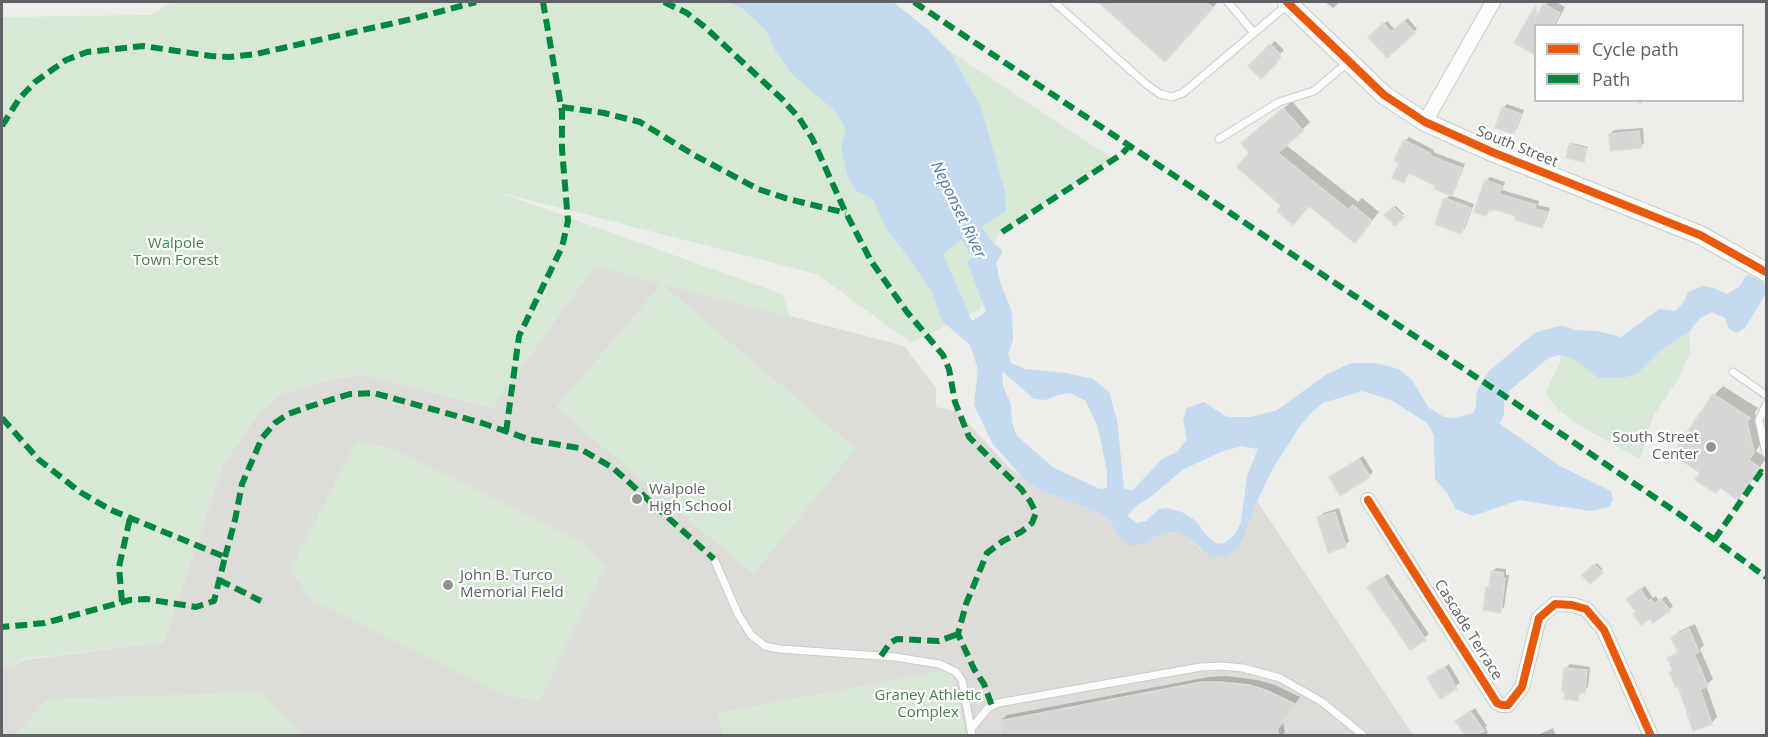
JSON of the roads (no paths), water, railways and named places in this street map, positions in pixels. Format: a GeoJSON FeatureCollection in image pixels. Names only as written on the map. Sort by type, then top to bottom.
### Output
{"type":"FeatureCollection","features":[{"type":"Feature","properties":{"kind":"street","name":"South Street"},"geometry":{"type":"LineString","coordinates":[[1288,2],[1384,94],[1425,122],[1492,152],[1692,231],[1767,272]]}},
{"type":"Feature","properties":{"kind":"street"},"geometry":{"type":"LineString","coordinates":[[1425,122],[1493,2]]}},
{"type":"Feature","properties":{"kind":"street","name":"Cascade Terrace"},"geometry":{"type":"LineString","coordinates":[[1368,500],[1497,703],[1508,705],[1522,687],[1539,618],[1555,604],[1572,605],[1586,609],[1604,630],[1651,735]]}},
{"type":"Feature","properties":{"kind":"lane"},"geometry":{"type":"LineString","coordinates":[[1054,2],[1146,84],[1160,94],[1172,97],[1183,93],[1288,2]]}},
{"type":"Feature","properties":{"kind":"lane"},"geometry":{"type":"LineString","coordinates":[[1228,2],[1254,33]]}},
{"type":"Feature","properties":{"kind":"lane"},"geometry":{"type":"LineString","coordinates":[[1219,139],[1279,102],[1314,91],[1349,61]]}},
{"type":"Feature","properties":{"kind":"lane"},"geometry":{"type":"LineString","coordinates":[[1733,372],[1767,395]]}},
{"type":"Feature","properties":{"kind":"lane"},"geometry":{"type":"LineString","coordinates":[[1767,405],[1759,420],[1767,453]]}},
{"type":"Feature","properties":{"kind":"lane"},"geometry":{"type":"LineString","coordinates":[[714,559],[738,614],[751,635],[765,646],[779,650],[895,657],[947,667],[956,672],[962,680],[972,732]]}},
{"type":"Feature","properties":{"kind":"lane"},"geometry":{"type":"LineString","coordinates":[[972,732],[988,708],[998,703],[1201,667],[1221,666],[1243,668],[1280,678],[1322,702],[1364,735]]}},
{"type":"Feature","properties":{"kind":"water"},"geometry":{"type":"Polygon","coordinates":[[[729,2],[893,2],[926,28],[949,51],[981,107],[1005,192],[1006,211],[981,227],[993,243],[1003,251],[996,263],[1000,282],[1012,312],[1013,340],[1008,354],[1011,363],[1025,369],[1066,373],[1093,379],[1109,392],[1117,420],[1124,488],[1132,491],[1162,459],[1177,452],[1187,439],[1183,420],[1187,408],[1204,402],[1227,417],[1251,417],[1277,410],[1327,374],[1351,363],[1375,363],[1399,369],[1412,380],[1428,407],[1444,417],[1456,418],[1473,413],[1479,409],[1484,396],[1487,395],[1496,401],[1494,412],[1500,424],[1560,466],[1611,491],[1613,499],[1609,507],[1590,511],[1519,500],[1473,516],[1456,509],[1447,493],[1435,479],[1434,435],[1427,423],[1391,400],[1362,391],[1323,403],[1300,426],[1273,468],[1235,551],[1223,556],[1210,557],[1191,539],[1178,532],[1164,533],[1141,545],[1131,546],[1119,537],[1110,521],[1098,512],[1039,490],[1023,478],[992,443],[974,405],[978,369],[970,345],[942,321],[932,292],[886,229],[873,199],[857,191],[848,178],[841,147],[846,129],[836,112],[792,74],[776,52],[765,29],[742,8],[729,2]],[[961,240],[943,254],[972,321],[986,312],[967,261],[973,257],[961,240]],[[1002,371],[1003,386],[1011,404],[1012,423],[1017,436],[1054,468],[1100,489],[1107,488],[1107,471],[1098,428],[1086,401],[1070,393],[1046,400],[1034,399],[1002,371]],[[1241,446],[1223,451],[1182,470],[1152,496],[1136,506],[1127,516],[1137,523],[1146,521],[1159,509],[1168,508],[1184,513],[1196,521],[1205,534],[1217,544],[1225,543],[1235,534],[1241,522],[1247,476],[1258,449],[1241,446]]]}},
{"type":"Feature","properties":{"kind":"water"},"geometry":{"type":"Polygon","coordinates":[[[1747,274],[1766,284],[1766,293],[1745,328],[1737,333],[1729,329],[1725,318],[1712,312],[1700,318],[1689,332],[1660,351],[1637,374],[1622,378],[1599,378],[1586,369],[1561,340],[1579,330],[1597,331],[1621,337],[1659,309],[1675,311],[1683,303],[1688,292],[1703,286],[1727,294],[1739,287],[1747,274]]]}},
{"type":"Feature","properties":{"kind":"waterway","name":"Neponset River"},"geometry":{"type":"LineString","coordinates":[[1474,430],[1483,423],[1490,412],[1490,397],[1499,381],[1542,345],[1561,340],[1597,356]]}},
{"type":"Feature","properties":{"kind":"place","name":"South Street Center"},"geometry":{"type":"Point","coordinates":[1711,447]}},
{"type":"Feature","properties":{"kind":"place","name":"Walpole High School"},"geometry":{"type":"Point","coordinates":[637,499]}},
{"type":"Feature","properties":{"kind":"place","name":"John B. Turco Memorial Field"},"geometry":{"type":"Point","coordinates":[448,585]}},
{"type":"Feature","properties":{"kind":"park label","name":"Walpole Town Forest"},"geometry":{"type":"Point","coordinates":[176,252]}},
{"type":"Feature","properties":{"kind":"park label","name":"Graney Athletic Complex"},"geometry":{"type":"Point","coordinates":[928,704]}}]}
